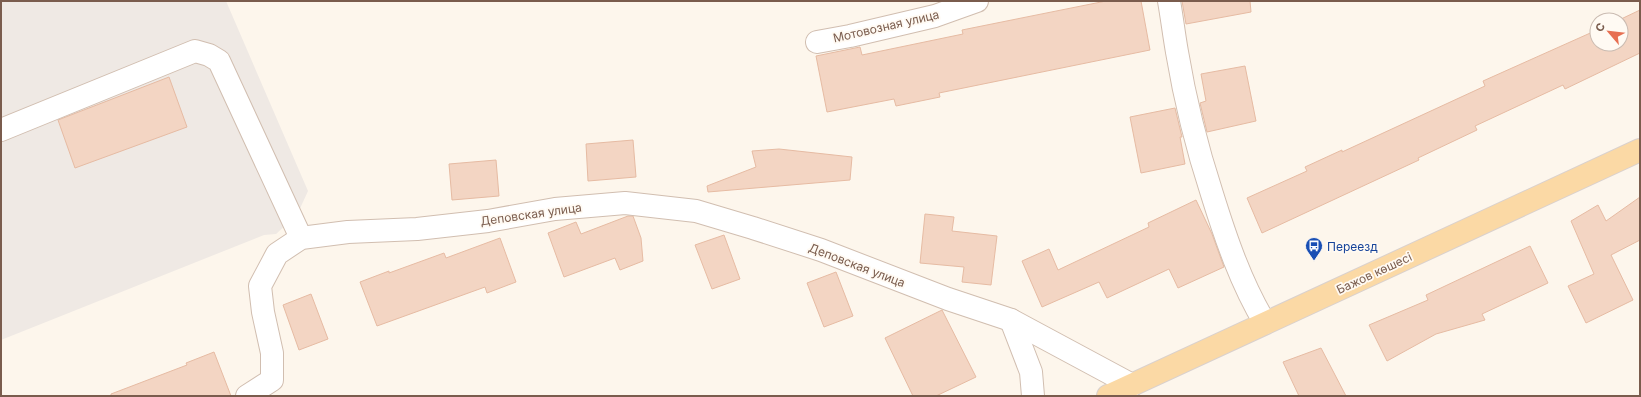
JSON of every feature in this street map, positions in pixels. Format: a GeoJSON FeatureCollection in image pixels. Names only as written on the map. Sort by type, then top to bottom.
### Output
{"type":"FeatureCollection","features":[{"type":"Feature","properties":{"kind":"main road","name":"Бажов көшесі"},"geometry":{"type":"LineString","coordinates":[[1108,396],[1640,150]]}},
{"type":"Feature","properties":{"kind":"street","name":"Мотовозная улица"},"geometry":{"type":"LineString","coordinates":[[817,42],[850,36],[935,16],[977,1]]}},
{"type":"Feature","properties":{"kind":"street"},"geometry":{"type":"LineString","coordinates":[[1169,1],[1190,120],[1206,174],[1224,233],[1254,305],[1265,324]]}},
{"type":"Feature","properties":{"kind":"street"},"geometry":{"type":"LineString","coordinates":[[1,130],[195,51],[209,55],[219,61],[301,238]]}},
{"type":"Feature","properties":{"kind":"street","name":"Деповская улица"},"geometry":{"type":"LineString","coordinates":[[247,396],[272,380],[272,353],[263,312],[260,286],[277,254],[301,238],[348,232],[418,229],[488,221],[555,209],[625,203],[696,211],[821,250],[948,299],[1011,320],[1132,385]]}},
{"type":"Feature","properties":{"kind":"street"},"geometry":{"type":"LineString","coordinates":[[1011,320],[1031,372],[1033,396]]}},
{"type":"Feature","properties":{"kind":"street"},"geometry":{"type":"LineString","coordinates":[[1031,372],[1038,357],[1044,352],[1052,350],[1065,350]]}},
{"type":"Feature","properties":{"kind":"shaded area"},"geometry":{"type":"Polygon","coordinates":[[[1,1],[226,1],[308,191],[297,215],[276,234],[264,235],[1,340],[1,1]]]}},
{"type":"Feature","properties":{"kind":"building"},"geometry":{"type":"Polygon","coordinates":[[[1106,1],[1141,1],[1150,50],[939,93],[940,97],[896,106],[894,99],[827,112],[816,56],[860,47],[862,55],[963,34],[962,30],[1106,1]]]}},
{"type":"Feature","properties":{"kind":"building"},"geometry":{"type":"Polygon","coordinates":[[[1182,1],[1250,1],[1251,12],[1186,24],[1182,1]]]}},
{"type":"Feature","properties":{"kind":"building"},"geometry":{"type":"Polygon","coordinates":[[[1640,10],[1640,53],[1565,89],[1563,85],[1475,126],[1477,130],[1418,158],[1419,160],[1262,233],[1247,198],[1307,171],[1305,167],[1342,150],[1342,152],[1485,86],[1483,81],[1589,34],[1589,52],[1629,52],[1629,15],[1640,10]]]}},
{"type":"Feature","properties":{"kind":"building"},"geometry":{"type":"Polygon","coordinates":[[[1245,66],[1256,121],[1207,132],[1200,103],[1206,101],[1201,74],[1245,66]]]}},
{"type":"Feature","properties":{"kind":"building"},"geometry":{"type":"Polygon","coordinates":[[[169,77],[187,127],[75,168],[58,120],[169,77]]]}},
{"type":"Feature","properties":{"kind":"building"},"geometry":{"type":"Polygon","coordinates":[[[1175,108],[1182,137],[1180,137],[1185,164],[1141,173],[1130,117],[1175,108]]]}},
{"type":"Feature","properties":{"kind":"building"},"geometry":{"type":"Polygon","coordinates":[[[633,140],[636,177],[588,181],[586,144],[633,140]]]}},
{"type":"Feature","properties":{"kind":"building"},"geometry":{"type":"Polygon","coordinates":[[[779,149],[852,157],[850,180],[708,192],[707,186],[756,167],[752,151],[779,149]]]}},
{"type":"Feature","properties":{"kind":"building"},"geometry":{"type":"Polygon","coordinates":[[[496,160],[499,196],[452,200],[449,164],[496,160]]]}},
{"type":"Feature","properties":{"kind":"building"},"geometry":{"type":"Polygon","coordinates":[[[1640,197],[1640,240],[1611,255],[1633,300],[1586,323],[1568,286],[1594,274],[1571,221],[1598,205],[1606,221],[1640,197]]]}},
{"type":"Feature","properties":{"kind":"building"},"geometry":{"type":"Polygon","coordinates":[[[1196,200],[1212,234],[1224,267],[1178,288],[1169,269],[1107,298],[1099,282],[1042,307],[1022,261],[1049,249],[1058,270],[1149,227],[1148,223],[1196,200]]]}},
{"type":"Feature","properties":{"kind":"building"},"geometry":{"type":"Polygon","coordinates":[[[925,214],[954,217],[952,231],[997,236],[991,285],[962,282],[964,267],[920,263],[925,214]]]}},
{"type":"Feature","properties":{"kind":"building"},"geometry":{"type":"Polygon","coordinates":[[[628,216],[633,216],[641,238],[643,261],[620,270],[615,258],[564,277],[548,233],[576,222],[581,234],[628,216]]]}},
{"type":"Feature","properties":{"kind":"building"},"geometry":{"type":"Polygon","coordinates":[[[724,235],[740,279],[712,289],[695,245],[724,235]]]}},
{"type":"Feature","properties":{"kind":"building"},"geometry":{"type":"Polygon","coordinates":[[[500,238],[516,282],[487,293],[485,287],[377,326],[360,282],[444,253],[446,258],[500,238]]]}},
{"type":"Feature","properties":{"kind":"building"},"geometry":{"type":"Polygon","coordinates":[[[1530,246],[1548,283],[1482,314],[1485,320],[1436,334],[1387,361],[1369,325],[1428,300],[1426,295],[1530,246]]]}},
{"type":"Feature","properties":{"kind":"building"},"geometry":{"type":"Polygon","coordinates":[[[836,272],[853,316],[824,327],[807,283],[836,272]]]}},
{"type":"Feature","properties":{"kind":"building"},"geometry":{"type":"Polygon","coordinates":[[[311,294],[328,339],[299,350],[283,305],[311,294]]]}},
{"type":"Feature","properties":{"kind":"building"},"geometry":{"type":"Polygon","coordinates":[[[942,310],[976,377],[936,396],[913,396],[885,338],[942,310]]]}},
{"type":"Feature","properties":{"kind":"building"},"geometry":{"type":"Polygon","coordinates":[[[1321,348],[1346,396],[1299,396],[1283,362],[1321,348]]]}},
{"type":"Feature","properties":{"kind":"building"},"geometry":{"type":"Polygon","coordinates":[[[214,352],[231,396],[111,396],[111,394],[187,365],[186,363],[214,352]]]}},
{"type":"Feature","properties":{"kind":"place","name":"Переезд"},"geometry":{"type":"Point","coordinates":[1314,261]}}]}
